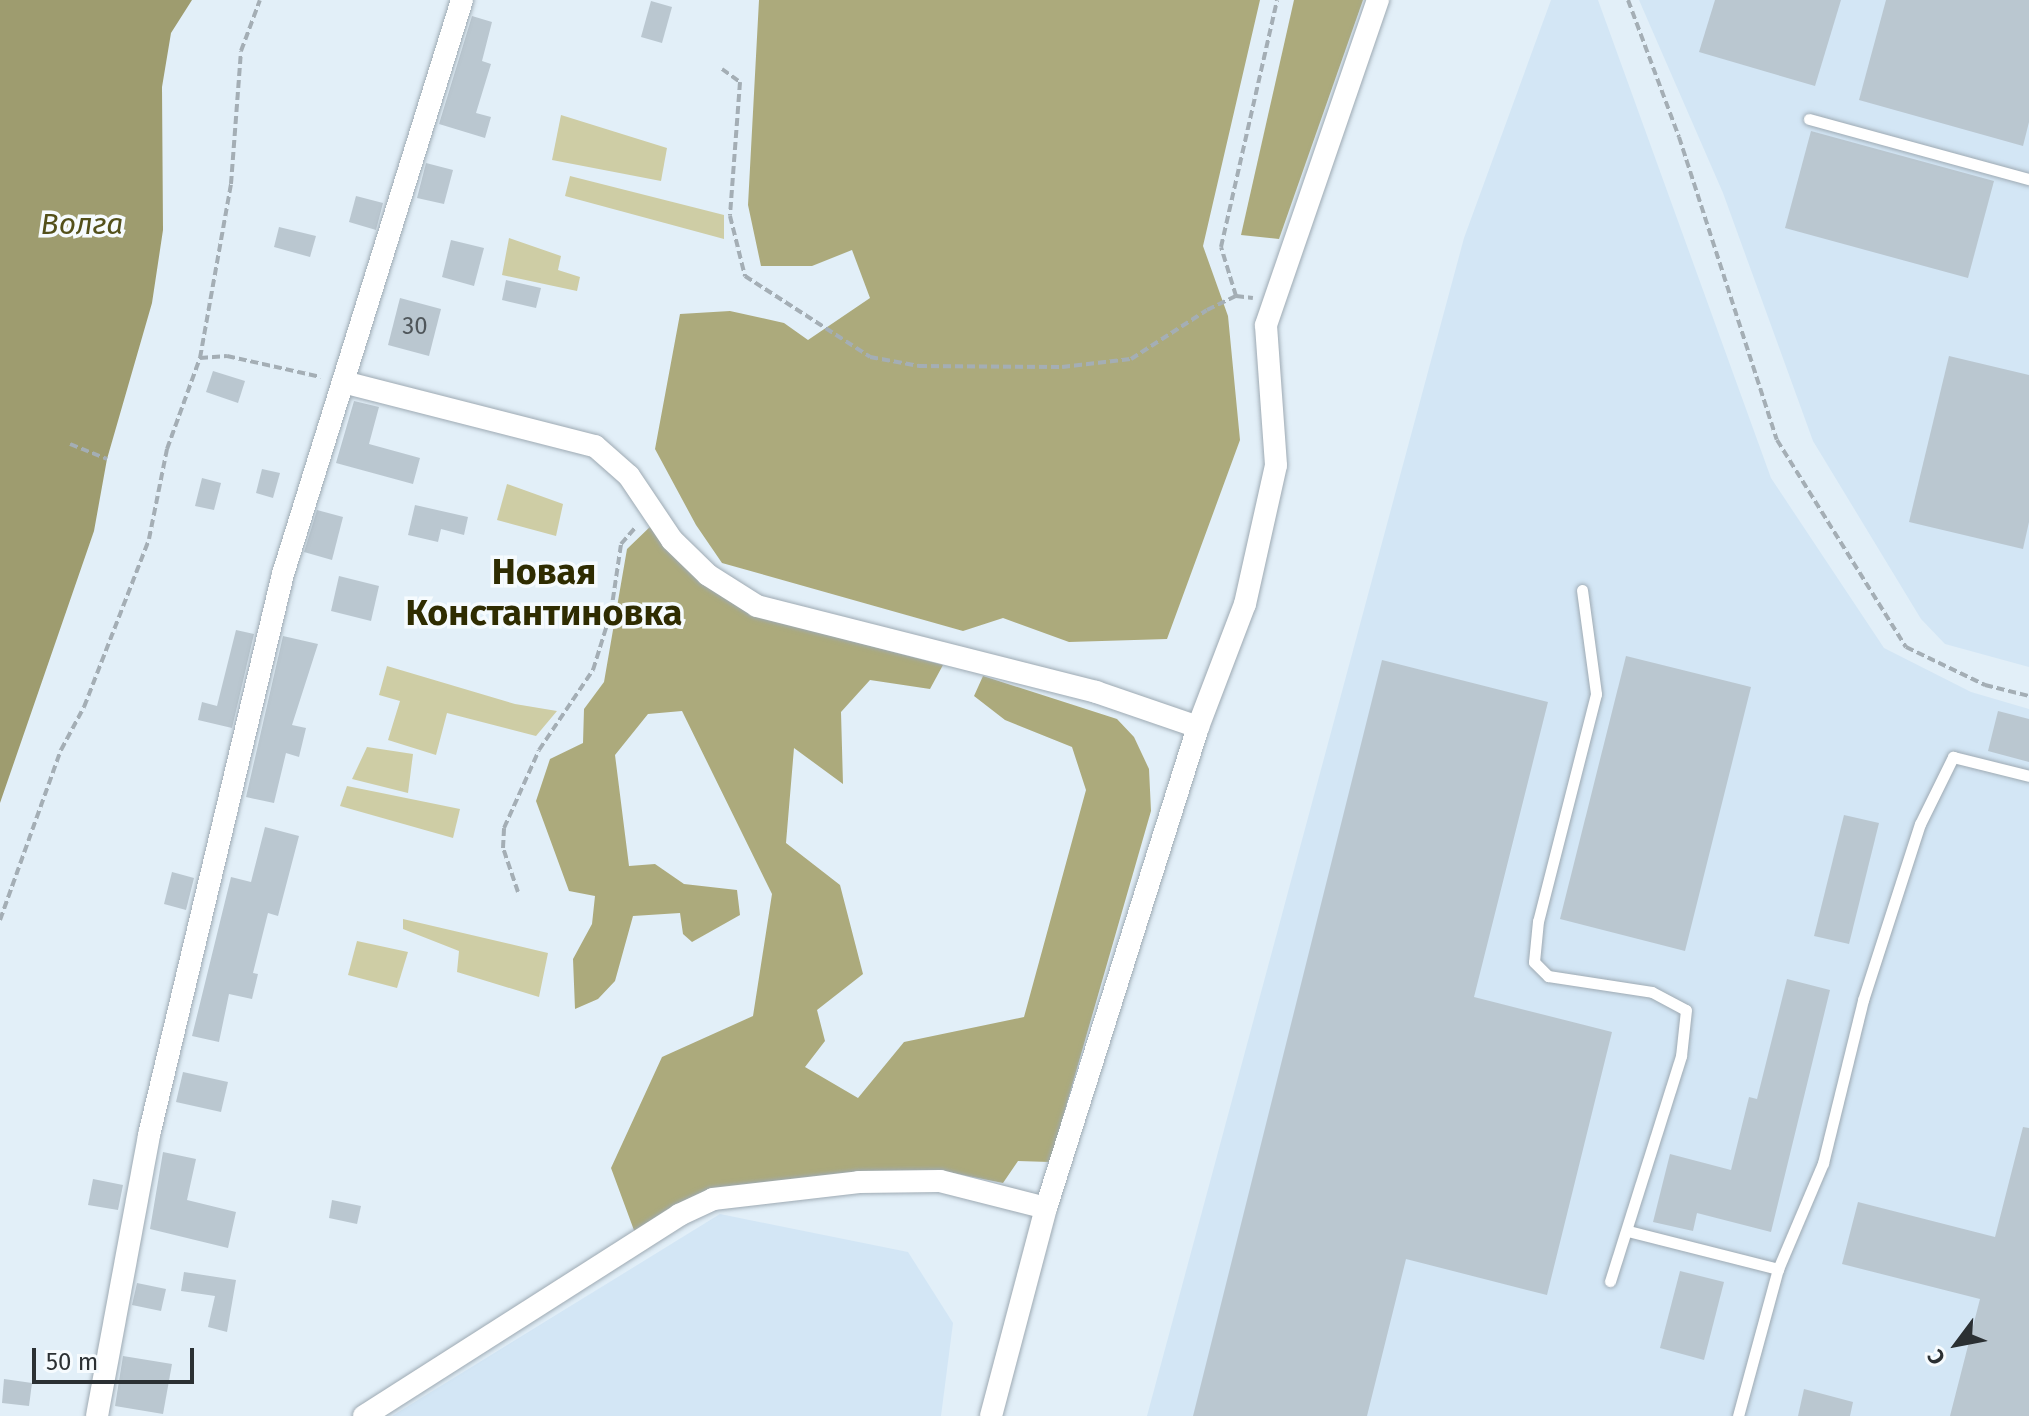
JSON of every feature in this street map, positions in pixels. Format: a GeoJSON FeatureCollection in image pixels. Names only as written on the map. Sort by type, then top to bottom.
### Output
{"type":"FeatureCollection","features":[{"type":"Feature","properties":{"kind":"street"},"geometry":{"type":"LineString","coordinates":[[97,1416],[149,1135],[283,574],[347,383],[462,0]]}},
{"type":"Feature","properties":{"kind":"street"},"geometry":{"type":"LineString","coordinates":[[991,1416],[1046,1208],[1198,727],[1245,604],[1276,465],[1266,325],[1378,0]]}},
{"type":"Feature","properties":{"kind":"street"},"geometry":{"type":"LineString","coordinates":[[347,383],[572,436],[609,454],[672,540],[708,575],[757,606],[1096,692],[1198,727]]}},
{"type":"Feature","properties":{"kind":"street"},"geometry":{"type":"LineString","coordinates":[[364,1416],[679,1215],[713,1199],[859,1182],[940,1181],[1046,1208]]}},
{"type":"Feature","properties":{"kind":"lane"},"geometry":{"type":"LineString","coordinates":[[1809,119],[2029,179]]}},
{"type":"Feature","properties":{"kind":"lane"},"geometry":{"type":"LineString","coordinates":[[1582,590],[1596,694],[1538,921],[1534,962],[1548,976],[1652,992],[1686,1010],[1681,1056],[1610,1281]]}},
{"type":"Feature","properties":{"kind":"lane"},"geometry":{"type":"LineString","coordinates":[[1738,1416],[1778,1269],[1823,1163],[1863,1000],[1920,824],[1953,757],[2029,776]]}},
{"type":"Feature","properties":{"kind":"lane"},"geometry":{"type":"LineString","coordinates":[[1628,1231],[1778,1269]]}},
{"type":"Feature","properties":{"kind":"path"},"geometry":{"type":"LineString","coordinates":[[0,920],[61,750],[84,707],[149,539],[167,449],[200,358],[231,184],[241,51],[260,0]]}},
{"type":"Feature","properties":{"kind":"path"},"geometry":{"type":"LineString","coordinates":[[1236,296],[1221,247],[1277,0]]}},
{"type":"Feature","properties":{"kind":"path"},"geometry":{"type":"LineString","coordinates":[[1628,0],[1689,165],[1777,440],[1906,647],[1985,685],[2029,696]]}},
{"type":"Feature","properties":{"kind":"path"},"geometry":{"type":"LineString","coordinates":[[722,69],[740,82],[730,216],[745,276],[870,357],[932,366],[1062,367],[1131,359],[1236,296],[1275,299]]}},
{"type":"Feature","properties":{"kind":"path"},"geometry":{"type":"LineString","coordinates":[[200,358],[227,356],[347,383]]}},
{"type":"Feature","properties":{"kind":"path"},"geometry":{"type":"LineString","coordinates":[[70,444],[107,459]]}},
{"type":"Feature","properties":{"kind":"path"},"geometry":{"type":"LineString","coordinates":[[518,892],[503,848],[504,828],[539,750],[593,670],[611,612],[621,544],[651,510]]}},
{"type":"Feature","properties":{"kind":"shaded area"},"geometry":{"type":"Polygon","coordinates":[[[759,0],[1260,0],[1203,246],[1228,316],[1240,440],[1167,639],[1069,642],[1003,618],[963,631],[722,563],[696,525],[655,449],[680,314],[730,311],[784,323],[808,340],[870,298],[852,250],[812,266],[761,266],[748,205],[759,0]]]}},
{"type":"Feature","properties":{"kind":"shaded area"},"geometry":{"type":"Polygon","coordinates":[[[1294,0],[1363,0],[1279,239],[1241,235],[1294,0]]]}},
{"type":"Feature","properties":{"kind":"shaded area"},"geometry":{"type":"Polygon","coordinates":[[[1551,0],[1598,0],[1771,478],[1884,648],[1971,692],[2029,709],[2029,1416],[1147,1416],[1464,238],[1551,0]]]}},
{"type":"Feature","properties":{"kind":"shaded area"},"geometry":{"type":"Polygon","coordinates":[[[1639,0],[2029,0],[2029,667],[1945,644],[1921,619],[1813,441],[1723,193],[1639,0]]]}},
{"type":"Feature","properties":{"kind":"shaded area"},"geometry":{"type":"Polygon","coordinates":[[[654,523],[752,615],[943,665],[930,689],[870,680],[841,712],[843,784],[794,748],[786,843],[840,885],[863,974],[817,1010],[825,1041],[805,1067],[858,1098],[904,1042],[1024,1017],[1086,790],[1072,747],[1005,720],[974,696],[983,676],[1117,719],[1134,737],[1149,769],[1151,811],[1050,1162],[1018,1161],[1003,1183],[943,1171],[716,1193],[635,1233],[611,1168],[662,1057],[753,1016],[772,894],[682,711],[648,714],[615,755],[629,866],[655,864],[684,884],[737,890],[740,915],[692,942],[683,934],[680,913],[633,916],[615,981],[598,999],[575,1009],[573,959],[592,924],[595,896],[569,891],[536,801],[550,759],[583,743],[584,709],[604,682],[627,549],[654,523]]]}},
{"type":"Feature","properties":{"kind":"shaded area"},"geometry":{"type":"Polygon","coordinates":[[[720,1214],[908,1252],[953,1323],[941,1416],[392,1416],[720,1214]]]}},
{"type":"Feature","properties":{"kind":"green space"},"geometry":{"type":"Polygon","coordinates":[[[561,115],[667,148],[661,181],[552,160],[561,115]]]}},
{"type":"Feature","properties":{"kind":"green space"},"geometry":{"type":"Polygon","coordinates":[[[570,176],[724,215],[724,239],[565,196],[570,176]]]}},
{"type":"Feature","properties":{"kind":"green space"},"geometry":{"type":"Polygon","coordinates":[[[509,238],[561,256],[558,270],[580,277],[577,291],[502,275],[509,238]]]}},
{"type":"Feature","properties":{"kind":"green space"},"geometry":{"type":"Polygon","coordinates":[[[507,484],[563,504],[556,536],[497,520],[507,484]]]}},
{"type":"Feature","properties":{"kind":"green space"},"geometry":{"type":"Polygon","coordinates":[[[387,666],[515,704],[557,711],[536,736],[447,713],[436,755],[388,740],[400,701],[379,695],[387,666]]]}},
{"type":"Feature","properties":{"kind":"green space"},"geometry":{"type":"Polygon","coordinates":[[[367,747],[413,754],[408,793],[352,779],[367,747]]]}},
{"type":"Feature","properties":{"kind":"green space"},"geometry":{"type":"Polygon","coordinates":[[[347,786],[460,809],[453,838],[340,806],[347,786]]]}},
{"type":"Feature","properties":{"kind":"green space"},"geometry":{"type":"Polygon","coordinates":[[[403,919],[548,953],[539,997],[457,972],[459,951],[403,929],[403,919]]]}},
{"type":"Feature","properties":{"kind":"green space"},"geometry":{"type":"Polygon","coordinates":[[[357,941],[408,952],[397,988],[348,975],[357,941]]]}},
{"type":"Feature","properties":{"kind":"water","name":"Волга"},"geometry":{"type":"Polygon","coordinates":[[[0,0],[192,0],[171,33],[162,87],[163,230],[152,303],[107,459],[94,531],[0,803],[0,0]]]}},
{"type":"Feature","properties":{"kind":"building"},"geometry":{"type":"Polygon","coordinates":[[[1715,0],[1841,0],[1815,86],[1699,52],[1715,0]]]}},
{"type":"Feature","properties":{"kind":"building"},"geometry":{"type":"Polygon","coordinates":[[[1886,0],[2029,0],[2029,122],[2023,146],[1859,100],[1886,0]]]}},
{"type":"Feature","properties":{"kind":"building"},"geometry":{"type":"Polygon","coordinates":[[[651,1],[672,7],[662,43],[641,37],[651,1]]]}},
{"type":"Feature","properties":{"kind":"building"},"geometry":{"type":"Polygon","coordinates":[[[472,16],[492,22],[482,61],[491,64],[476,113],[491,117],[485,138],[439,124],[472,16]]]}},
{"type":"Feature","properties":{"kind":"building"},"geometry":{"type":"Polygon","coordinates":[[[1811,131],[1994,181],[1968,278],[1785,228],[1811,131]]]}},
{"type":"Feature","properties":{"kind":"building"},"geometry":{"type":"Polygon","coordinates":[[[426,163],[453,170],[444,204],[417,198],[426,163]]]}},
{"type":"Feature","properties":{"kind":"building"},"geometry":{"type":"Polygon","coordinates":[[[356,196],[383,203],[376,230],[349,222],[356,196]]]}},
{"type":"Feature","properties":{"kind":"building"},"geometry":{"type":"Polygon","coordinates":[[[279,227],[316,236],[310,257],[274,247],[279,227]]]}},
{"type":"Feature","properties":{"kind":"building"},"geometry":{"type":"Polygon","coordinates":[[[451,240],[484,248],[474,286],[442,277],[451,240]]]}},
{"type":"Feature","properties":{"kind":"building"},"geometry":{"type":"Polygon","coordinates":[[[506,280],[541,288],[536,308],[502,300],[506,280]]]}},
{"type":"Feature","properties":{"kind":"building"},"geometry":{"type":"Polygon","coordinates":[[[400,298],[441,309],[429,356],[388,345],[400,298]]]}},
{"type":"Feature","properties":{"kind":"building"},"geometry":{"type":"Polygon","coordinates":[[[1949,356],[2029,375],[2029,522],[2023,549],[1909,522],[1949,356]]]}},
{"type":"Feature","properties":{"kind":"building"},"geometry":{"type":"Polygon","coordinates":[[[213,371],[245,381],[238,403],[206,392],[213,371]]]}},
{"type":"Feature","properties":{"kind":"building"},"geometry":{"type":"Polygon","coordinates":[[[354,401],[379,407],[369,444],[420,458],[413,484],[336,463],[354,401]]]}},
{"type":"Feature","properties":{"kind":"building"},"geometry":{"type":"Polygon","coordinates":[[[262,469],[280,473],[273,498],[256,493],[262,469]]]}},
{"type":"Feature","properties":{"kind":"building"},"geometry":{"type":"Polygon","coordinates":[[[202,478],[221,483],[214,510],[195,506],[202,478]]]}},
{"type":"Feature","properties":{"kind":"building"},"geometry":{"type":"Polygon","coordinates":[[[415,505],[468,517],[464,535],[441,529],[438,542],[408,535],[415,505]]]}},
{"type":"Feature","properties":{"kind":"building"},"geometry":{"type":"Polygon","coordinates":[[[317,510],[343,517],[332,560],[304,552],[317,510]]]}},
{"type":"Feature","properties":{"kind":"building"},"geometry":{"type":"Polygon","coordinates":[[[339,576],[379,586],[371,621],[331,611],[339,576]]]}},
{"type":"Feature","properties":{"kind":"building"},"geometry":{"type":"Polygon","coordinates":[[[236,630],[254,634],[232,728],[198,720],[202,702],[217,706],[236,630]]]}},
{"type":"Feature","properties":{"kind":"building"},"geometry":{"type":"Polygon","coordinates":[[[283,636],[318,644],[292,725],[306,728],[299,757],[286,753],[274,803],[246,797],[283,636]]]}},
{"type":"Feature","properties":{"kind":"building"},"geometry":{"type":"Polygon","coordinates":[[[1626,656],[1751,687],[1685,951],[1560,919],[1626,656]]]}},
{"type":"Feature","properties":{"kind":"building"},"geometry":{"type":"Polygon","coordinates":[[[1382,660],[1548,702],[1474,997],[1612,1032],[1547,1295],[1406,1259],[1367,1416],[1193,1416],[1382,660]]]}},
{"type":"Feature","properties":{"kind":"building"},"geometry":{"type":"Polygon","coordinates":[[[1998,711],[2029,719],[2029,762],[1988,751],[1998,711]]]}},
{"type":"Feature","properties":{"kind":"building"},"geometry":{"type":"Polygon","coordinates":[[[1844,815],[1879,823],[1849,944],[1814,936],[1844,815]]]}},
{"type":"Feature","properties":{"kind":"building"},"geometry":{"type":"Polygon","coordinates":[[[265,827],[299,836],[278,916],[268,913],[253,973],[258,974],[252,999],[229,994],[219,1042],[192,1036],[231,877],[251,882],[265,827]]]}},
{"type":"Feature","properties":{"kind":"building"},"geometry":{"type":"Polygon","coordinates":[[[172,872],[194,878],[186,910],[164,904],[172,872]]]}},
{"type":"Feature","properties":{"kind":"building"},"geometry":{"type":"Polygon","coordinates":[[[1787,979],[1830,990],[1771,1232],[1697,1213],[1693,1231],[1653,1222],[1670,1154],[1731,1170],[1749,1097],[1757,1099],[1787,979]]]}},
{"type":"Feature","properties":{"kind":"building"},"geometry":{"type":"Polygon","coordinates":[[[183,1072],[228,1082],[221,1112],[176,1102],[183,1072]]]}},
{"type":"Feature","properties":{"kind":"building"},"geometry":{"type":"Polygon","coordinates":[[[2023,1127],[2029,1128],[2029,1416],[1950,1416],[1980,1299],[1842,1264],[1858,1202],[1995,1237],[2023,1127]]]}},
{"type":"Feature","properties":{"kind":"building"},"geometry":{"type":"Polygon","coordinates":[[[163,1152],[196,1159],[187,1200],[236,1212],[228,1248],[150,1229],[163,1152]]]}},
{"type":"Feature","properties":{"kind":"building"},"geometry":{"type":"Polygon","coordinates":[[[93,1179],[123,1185],[118,1210],[88,1205],[93,1179]]]}},
{"type":"Feature","properties":{"kind":"building"},"geometry":{"type":"Polygon","coordinates":[[[332,1200],[361,1206],[357,1224],[329,1218],[332,1200]]]}},
{"type":"Feature","properties":{"kind":"building"},"geometry":{"type":"Polygon","coordinates":[[[1680,1271],[1724,1282],[1704,1360],[1660,1348],[1680,1271]]]}},
{"type":"Feature","properties":{"kind":"building"},"geometry":{"type":"Polygon","coordinates":[[[184,1272],[236,1280],[227,1332],[208,1327],[215,1296],[181,1291],[184,1272]]]}},
{"type":"Feature","properties":{"kind":"building"},"geometry":{"type":"Polygon","coordinates":[[[137,1283],[166,1289],[161,1311],[132,1305],[137,1283]]]}},
{"type":"Feature","properties":{"kind":"building"},"geometry":{"type":"Polygon","coordinates":[[[123,1356],[172,1364],[163,1414],[115,1406],[123,1356]]]}},
{"type":"Feature","properties":{"kind":"building"},"geometry":{"type":"Polygon","coordinates":[[[4,1379],[32,1383],[29,1406],[2,1403],[4,1379]]]}},
{"type":"Feature","properties":{"kind":"building"},"geometry":{"type":"Polygon","coordinates":[[[1804,1389],[1853,1402],[1850,1416],[1798,1416],[1804,1389]]]}},
{"type":"Feature","properties":{"kind":"district","name":"Новая Константиновка"},"geometry":{"type":"Point","coordinates":[544,592]}}]}
